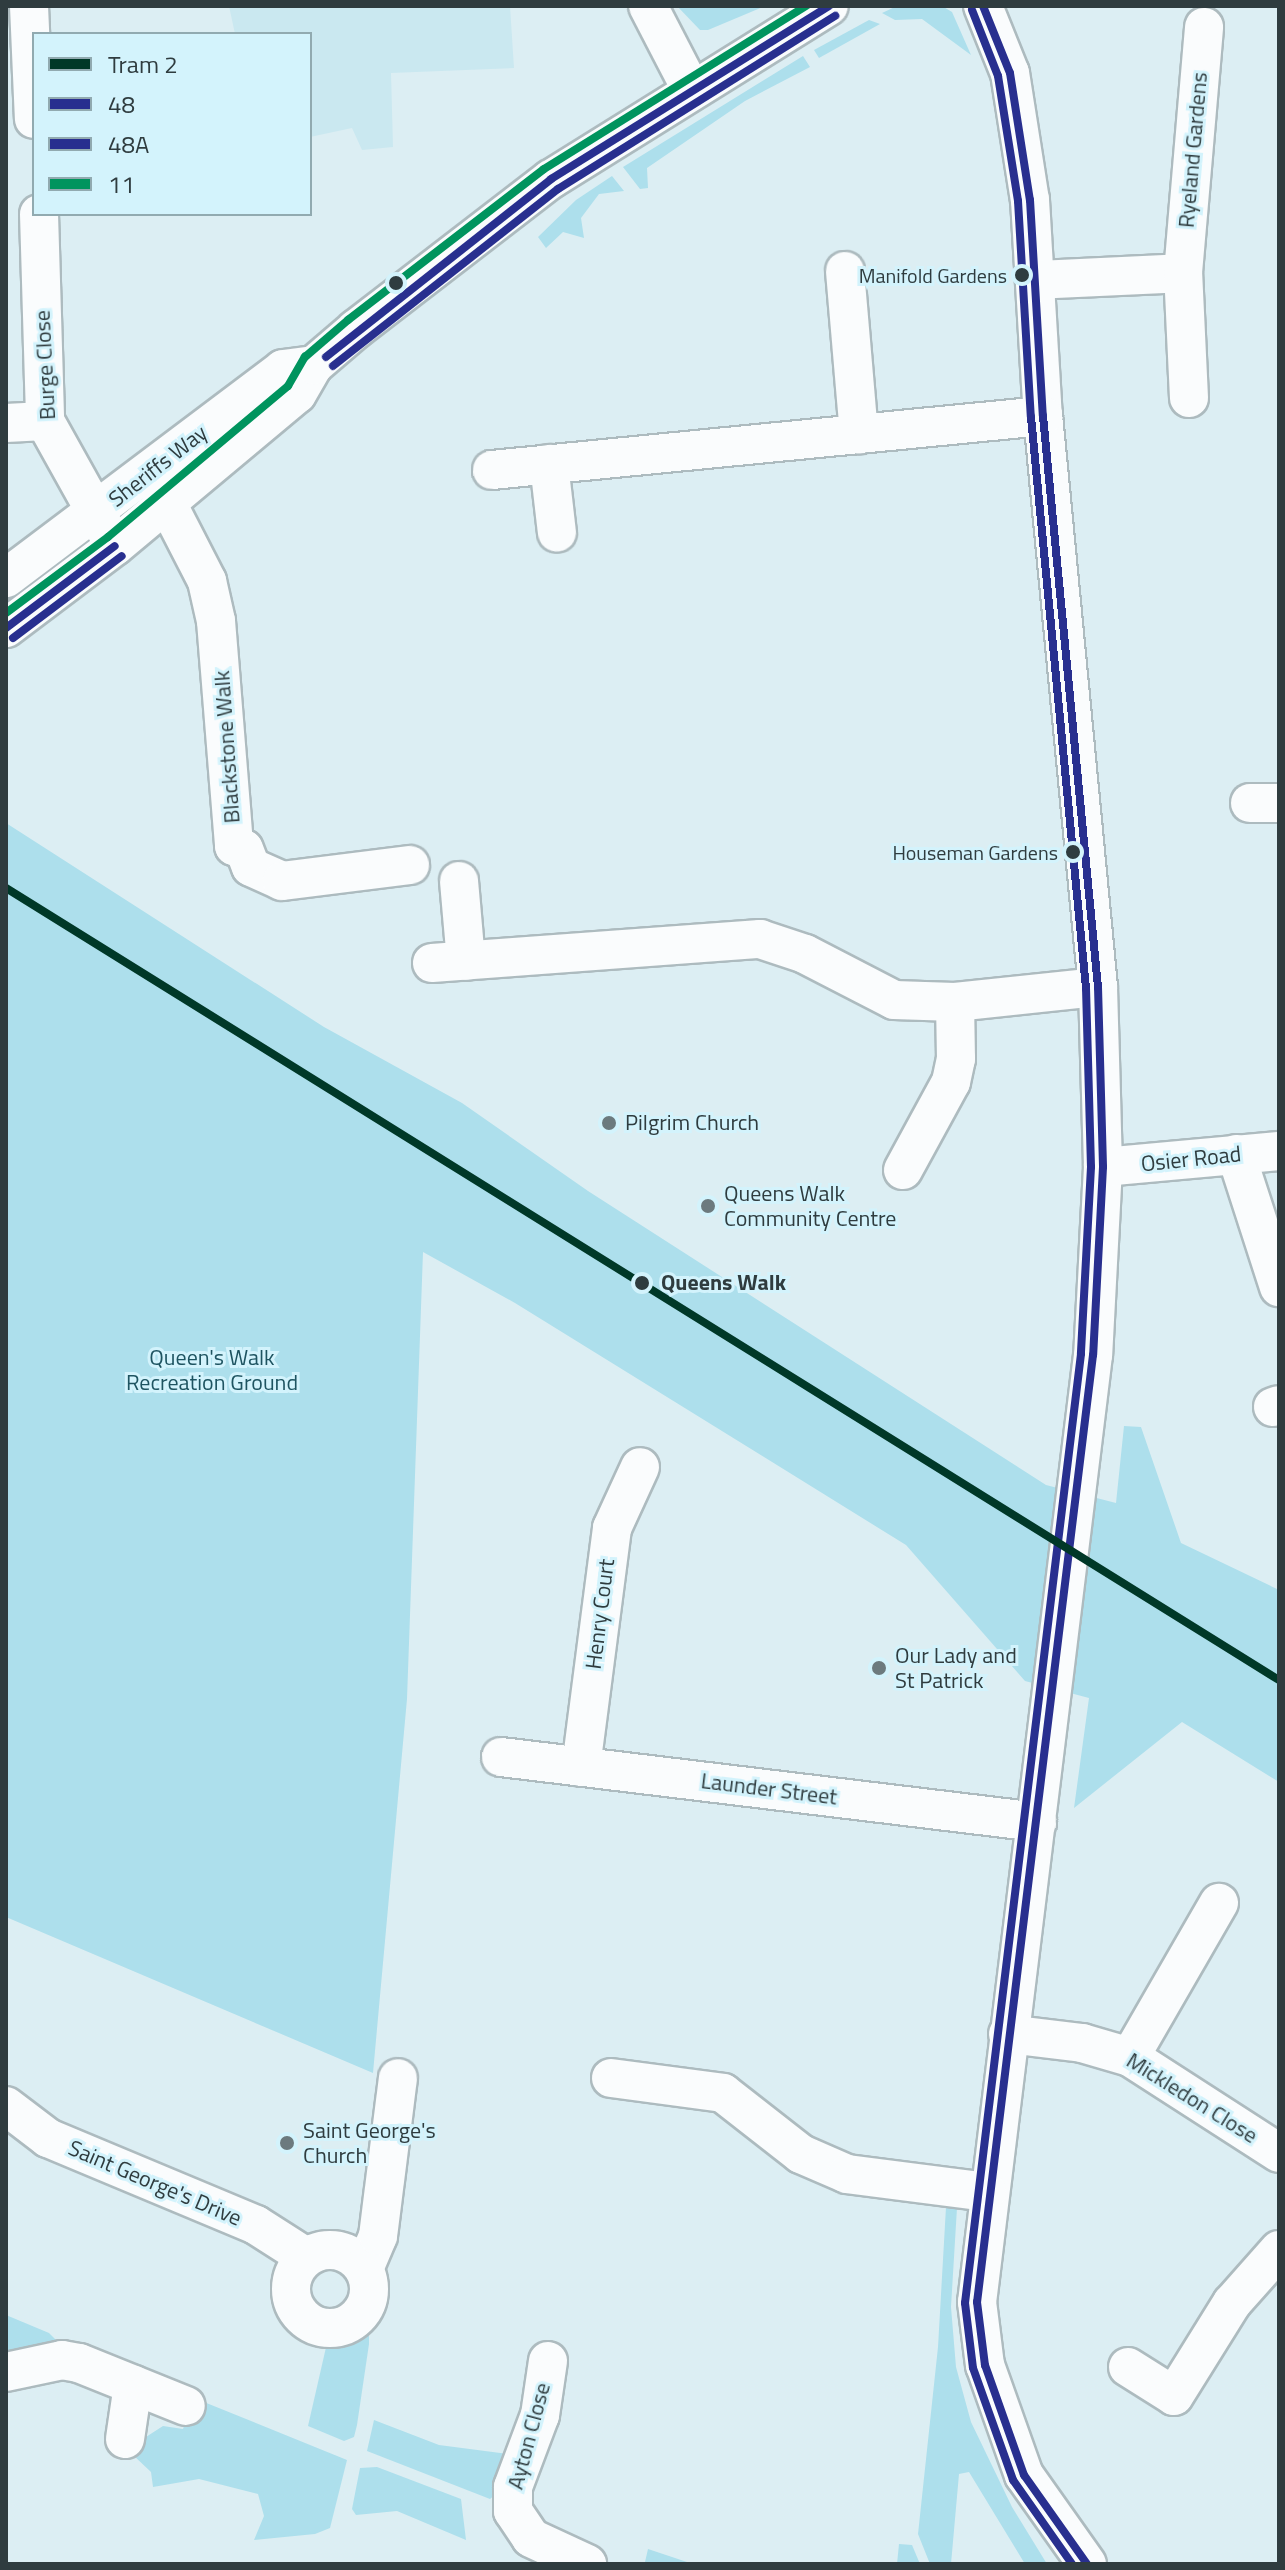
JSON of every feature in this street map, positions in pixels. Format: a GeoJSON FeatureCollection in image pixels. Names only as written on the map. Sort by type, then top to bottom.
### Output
{"type":"FeatureCollection","features":[{"type":"Feature","properties":{"kind":"street"},"geometry":{"type":"LineString","coordinates":[[23,100],[29,6]]}},
{"type":"Feature","properties":{"kind":"street"},"geometry":{"type":"LineString","coordinates":[[648,6],[691,89]]}},
{"type":"Feature","properties":{"kind":"street","name":"Sheriffs Way"},"geometry":{"type":"LineString","coordinates":[[6,628],[105,530],[159,486],[283,369],[320,361],[551,179],[691,89],[829,6]]}},
{"type":"Feature","properties":{"kind":"street"},"geometry":{"type":"LineString","coordinates":[[983,6],[1010,73],[1030,200],[1043,416],[1098,987],[1103,1167],[1093,1355],[1037,1822],[987,2192],[977,2302],[985,2365],[1024,2475],[1087,2564]]}},
{"type":"Feature","properties":{"kind":"street","name":"Ryeland Gardens"},"geometry":{"type":"LineString","coordinates":[[1189,398],[1183,273],[1204,27]]}},
{"type":"Feature","properties":{"kind":"street","name":"Burge Close"},"geometry":{"type":"LineString","coordinates":[[39,216],[45,421],[105,530]]}},
{"type":"Feature","properties":{"kind":"street"},"geometry":{"type":"LineString","coordinates":[[845,271],[859,434]]}},
{"type":"Feature","properties":{"kind":"street"},"geometry":{"type":"LineString","coordinates":[[1036,280],[1183,273]]}},
{"type":"Feature","properties":{"kind":"street"},"geometry":{"type":"LineString","coordinates":[[492,470],[1043,416]]}},
{"type":"Feature","properties":{"kind":"street"},"geometry":{"type":"LineString","coordinates":[[6,423],[45,421]]}},
{"type":"Feature","properties":{"kind":"street"},"geometry":{"type":"LineString","coordinates":[[549,464],[557,533]]}},
{"type":"Feature","properties":{"kind":"street","name":"Blackstone Walk"},"geometry":{"type":"LineString","coordinates":[[159,486],[207,581],[216,621],[234,846],[244,849],[251,867],[282,881],[410,865]]}},
{"type":"Feature","properties":{"kind":"street","name":"Sheriffs Way"},"geometry":{"type":"LineString","coordinates":[[6,578],[105,530]]}},
{"type":"Feature","properties":{"kind":"street"},"geometry":{"type":"LineString","coordinates":[[459,881],[449,962],[760,939],[805,954],[885,997],[955,1002],[1098,987]]}},
{"type":"Feature","properties":{"kind":"street"},"geometry":{"type":"LineString","coordinates":[[903,1170],[951,1082],[956,1059],[955,1002]]}},
{"type":"Feature","properties":{"kind":"street","name":"Osier Road"},"geometry":{"type":"LineString","coordinates":[[1103,1167],[1279,1151]]}},
{"type":"Feature","properties":{"kind":"street"},"geometry":{"type":"LineString","coordinates":[[1236,1154],[1279,1287]]}},
{"type":"Feature","properties":{"kind":"street","name":"Henry Court"},"geometry":{"type":"LineString","coordinates":[[581,1767],[612,1528],[640,1467]]}},
{"type":"Feature","properties":{"kind":"street","name":"Launder Street"},"geometry":{"type":"LineString","coordinates":[[501,1757],[1037,1822]]}},
{"type":"Feature","properties":{"kind":"street"},"geometry":{"type":"LineString","coordinates":[[1130,2057],[1219,1903]]}},
{"type":"Feature","properties":{"kind":"street","name":"Mickledon Close"},"geometry":{"type":"LineString","coordinates":[[1008,2034],[1082,2043],[1130,2057],[1279,2153]]}},
{"type":"Feature","properties":{"kind":"street"},"geometry":{"type":"LineString","coordinates":[[364,2269],[378,2236],[398,2078]]}},
{"type":"Feature","properties":{"kind":"street"},"geometry":{"type":"LineString","coordinates":[[611,2078],[723,2093],[801,2154],[847,2174],[987,2192]]}},
{"type":"Feature","properties":{"kind":"street","name":"Saint George's Drive"},"geometry":{"type":"LineString","coordinates":[[6,2106],[48,2138],[256,2225],[306,2257]]}},
{"type":"Feature","properties":{"kind":"street"},"geometry":{"type":"LineString","coordinates":[[1128,2367],[1174,2396],[1232,2303],[1279,2250]]}},
{"type":"Feature","properties":{"kind":"street"},"geometry":{"type":"LineString","coordinates":[[342,2252],[364,2269],[369,2284],[361,2313],[348,2324],[330,2328],[311,2323],[298,2310],[293,2279],[306,2257],[342,2252]]}},
{"type":"Feature","properties":{"kind":"street"},"geometry":{"type":"LineString","coordinates":[[6,2372],[62,2360],[186,2406]]}},
{"type":"Feature","properties":{"kind":"street","name":"Ayton Close"},"geometry":{"type":"LineString","coordinates":[[548,2361],[540,2415],[513,2487],[513,2511],[531,2538],[587,2564]]}},
{"type":"Feature","properties":{"kind":"street"},"geometry":{"type":"LineString","coordinates":[[125,2439],[133,2385]]}},
{"type":"Feature","properties":{"kind":"shaded area"},"geometry":{"type":"Polygon","coordinates":[[[229,6],[510,6],[514,68],[391,73],[393,147],[362,150],[352,128],[312,137],[312,32],[235,32],[229,6]]]}},
{"type":"Feature","properties":{"kind":"green space"},"geometry":{"type":"Polygon","coordinates":[[[677,6],[765,6],[708,30],[700,30],[677,6]]]}},
{"type":"Feature","properties":{"kind":"green space"},"geometry":{"type":"Polygon","coordinates":[[[897,6],[942,6],[952,12],[971,55],[922,19],[895,20],[882,13],[897,6]]]}},
{"type":"Feature","properties":{"kind":"green space"},"geometry":{"type":"Polygon","coordinates":[[[869,20],[880,24],[819,58],[814,50],[869,20]]]}},
{"type":"Feature","properties":{"kind":"green space"},"geometry":{"type":"Polygon","coordinates":[[[803,56],[810,67],[745,101],[647,168],[648,188],[640,189],[623,167],[803,56]]]}},
{"type":"Feature","properties":{"kind":"green space"},"geometry":{"type":"Polygon","coordinates":[[[612,176],[624,191],[599,194],[581,218],[584,238],[563,232],[546,248],[538,237],[576,200],[612,176]]]}},
{"type":"Feature","properties":{"kind":"green space","name":"Queen's Walk Recreation Ground"},"geometry":{"type":"Polygon","coordinates":[[[6,823],[324,1027],[462,1103],[588,1191],[1046,1485],[1116,1503],[1124,1426],[1141,1427],[1181,1543],[1277,1589],[1279,1782],[1182,1722],[1074,1808],[1089,1698],[1025,1681],[906,1545],[515,1303],[423,1252],[407,1699],[373,2073],[6,1917],[6,823]]]}},
{"type":"Feature","properties":{"kind":"green space"},"geometry":{"type":"Polygon","coordinates":[[[946,2207],[957,2208],[951,2307],[956,2367],[971,2422],[1012,2507],[1047,2564],[1025,2564],[969,2472],[959,2474],[951,2564],[930,2564],[918,2534],[938,2347],[946,2207]]]}},
{"type":"Feature","properties":{"kind":"green space"},"geometry":{"type":"Polygon","coordinates":[[[6,2315],[49,2333],[64,2348],[6,2359],[6,2315]]]}},
{"type":"Feature","properties":{"kind":"green space"},"geometry":{"type":"Polygon","coordinates":[[[363,2334],[369,2336],[369,2344],[357,2425],[354,2437],[344,2441],[308,2426],[327,2343],[363,2334]]]}},
{"type":"Feature","properties":{"kind":"green space"},"geometry":{"type":"Polygon","coordinates":[[[194,2398],[347,2460],[330,2528],[315,2534],[254,2540],[264,2516],[258,2494],[199,2479],[153,2487],[151,2472],[133,2455],[132,2446],[163,2426],[183,2429],[194,2398]]]}},
{"type":"Feature","properties":{"kind":"green space"},"geometry":{"type":"Polygon","coordinates":[[[374,2420],[439,2445],[508,2454],[496,2494],[490,2499],[367,2451],[374,2420]]]}},
{"type":"Feature","properties":{"kind":"green space"},"geometry":{"type":"Polygon","coordinates":[[[377,2467],[461,2499],[466,2540],[397,2511],[356,2515],[352,2509],[360,2468],[377,2467]]]}},
{"type":"Feature","properties":{"kind":"green space"},"geometry":{"type":"Polygon","coordinates":[[[899,2544],[912,2545],[920,2564],[897,2564],[899,2544]]]}},
{"type":"Feature","properties":{"kind":"green space"},"geometry":{"type":"Polygon","coordinates":[[[648,2549],[693,2564],[650,2564],[645,2562],[648,2549]]]}},
{"type":"Feature","properties":{"kind":"tram line","name":"2"},"geometry":{"type":"LineString","coordinates":[[6,888],[1279,1680]]}},
{"type":"Feature","properties":{"kind":"transit line","name":"11"},"geometry":{"type":"LineString","coordinates":[[6,613],[108,537],[288,386],[305,357],[348,320],[544,169],[806,6]]}},
{"type":"Feature","properties":{"kind":"transit line","name":"48"},"geometry":{"type":"LineString","coordinates":[[326,357],[551,179],[829,6]]}},
{"type":"Feature","properties":{"kind":"transit line","name":"48"},"geometry":{"type":"LineString","coordinates":[[983,6],[1010,73],[1030,200],[1043,416],[1098,987],[1103,1167],[1093,1355],[977,2302],[985,2365],[1024,2475],[1087,2564]]}},
{"type":"Feature","properties":{"kind":"transit line","name":"48A"},"geometry":{"type":"LineString","coordinates":[[972,10],[998,76],[1018,201],[1031,417],[1086,988],[1091,1167],[1081,1354],[965,2303],[973,2368],[1013,2480],[1072,2564]]}},
{"type":"Feature","properties":{"kind":"transit line","name":"48A"},"geometry":{"type":"LineString","coordinates":[[333,366],[558,189],[835,16]]}},
{"type":"Feature","properties":{"kind":"transit line","name":"48"},"geometry":{"type":"LineString","coordinates":[[6,628],[115,546]]}},
{"type":"Feature","properties":{"kind":"transit line","name":"48A"},"geometry":{"type":"LineString","coordinates":[[13,638],[122,556]]}},
{"type":"Feature","properties":{"kind":"place","name":"Manifold Gardens"},"geometry":{"type":"Point","coordinates":[1022,275]}},
{"type":"Feature","properties":{"kind":"place","name":"Houseman Gardens"},"geometry":{"type":"Point","coordinates":[1073,852]}},
{"type":"Feature","properties":{"kind":"place","name":"Pilgrim Church"},"geometry":{"type":"Point","coordinates":[609,1123]}},
{"type":"Feature","properties":{"kind":"place","name":"Queens Walk Community Centre"},"geometry":{"type":"Point","coordinates":[708,1206]}},
{"type":"Feature","properties":{"kind":"place","name":"Queens Walk"},"geometry":{"type":"Point","coordinates":[642,1283]}},
{"type":"Feature","properties":{"kind":"place","name":"Our Lady and St Patrick"},"geometry":{"type":"Point","coordinates":[879,1668]}},
{"type":"Feature","properties":{"kind":"place","name":"Saint George's Church"},"geometry":{"type":"Point","coordinates":[287,2143]}}]}
